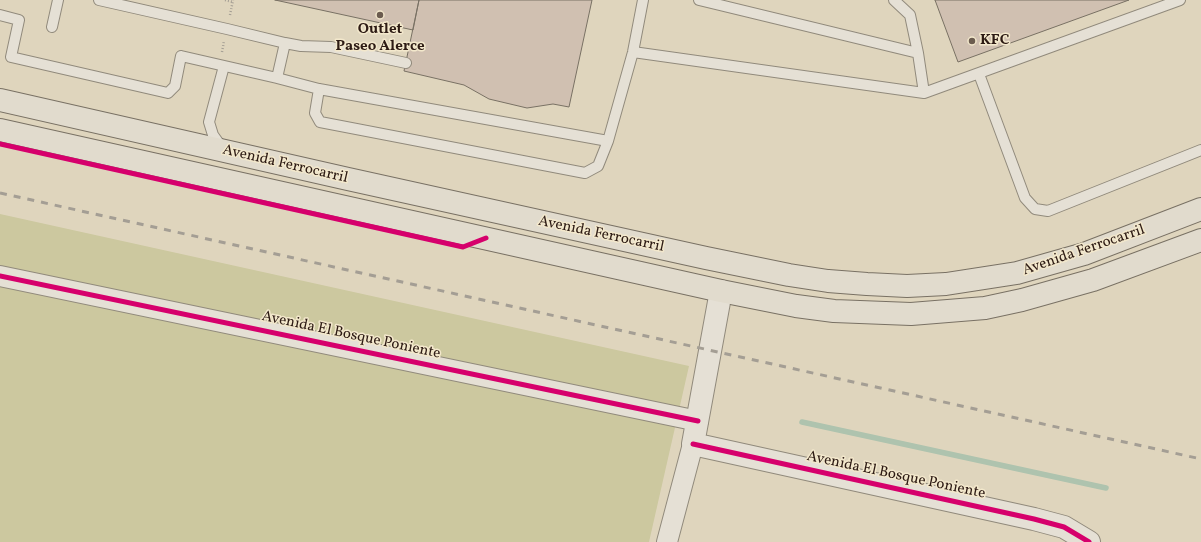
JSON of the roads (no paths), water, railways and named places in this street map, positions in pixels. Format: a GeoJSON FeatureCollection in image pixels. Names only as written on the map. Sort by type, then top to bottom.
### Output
{"type":"FeatureCollection","features":[{"type":"Feature","properties":{"kind":"main road","name":"Avenida Ferrocarril"},"geometry":{"type":"LineString","coordinates":[[0,100],[706,258],[789,275],[828,281],[907,286],[975,281],[1017,273],[1084,254],[1201,209]]}},
{"type":"Feature","properties":{"kind":"main road","name":"Avenida Ferrocarril"},"geometry":{"type":"LineString","coordinates":[[0,130],[721,291],[796,306],[834,310],[911,314],[985,308],[1022,300],[1093,280],[1201,240]]}},
{"type":"Feature","properties":{"kind":"street","name":"Avenida El Bosque Poniente"},"geometry":{"type":"LineString","coordinates":[[0,276],[698,421]]}},
{"type":"Feature","properties":{"kind":"street"},"geometry":{"type":"LineString","coordinates":[[667,542],[694,444],[721,291]]}},
{"type":"Feature","properties":{"kind":"street","name":"Avenida El Bosque Poniente"},"geometry":{"type":"LineString","coordinates":[[694,444],[1034,518],[1064,527],[1089,542]]}},
{"type":"Feature","properties":{"kind":"lane"},"geometry":{"type":"LineString","coordinates":[[52,27],[58,0]]}},
{"type":"Feature","properties":{"kind":"lane"},"geometry":{"type":"LineString","coordinates":[[99,0],[285,43],[301,46],[331,48],[406,63]]}},
{"type":"Feature","properties":{"kind":"lane"},"geometry":{"type":"LineString","coordinates":[[319,89],[315,113],[320,122],[585,173],[598,166],[608,141],[633,52],[643,0]]}},
{"type":"Feature","properties":{"kind":"lane"},"geometry":{"type":"LineString","coordinates":[[699,0],[918,53]]}},
{"type":"Feature","properties":{"kind":"lane"},"geometry":{"type":"LineString","coordinates":[[894,0],[910,15],[924,93]]}},
{"type":"Feature","properties":{"kind":"lane"},"geometry":{"type":"LineString","coordinates":[[633,52],[924,93],[1180,0]]}},
{"type":"Feature","properties":{"kind":"lane"},"geometry":{"type":"LineString","coordinates":[[0,15],[19,20],[11,57],[168,93],[174,86],[181,56],[319,89],[608,141]]}},
{"type":"Feature","properties":{"kind":"lane"},"geometry":{"type":"LineString","coordinates":[[277,78],[285,43]]}},
{"type":"Feature","properties":{"kind":"lane"},"geometry":{"type":"LineString","coordinates":[[224,66],[209,122],[213,135],[224,151]]}},
{"type":"Feature","properties":{"kind":"lane"},"geometry":{"type":"LineString","coordinates":[[979,74],[1024,198],[1035,209],[1048,211],[1201,150]]}},
{"type":"Feature","properties":{"kind":"waterway"},"geometry":{"type":"LineString","coordinates":[[802,422],[1106,488]]}},
{"type":"Feature","properties":{"kind":"railway"},"geometry":{"type":"LineString","coordinates":[[0,193],[1201,459]]}},
{"type":"Feature","properties":{"kind":"place","name":"Outlet Paseo Alerce"},"geometry":{"type":"Point","coordinates":[380,15]}},
{"type":"Feature","properties":{"kind":"place","name":"KFC"},"geometry":{"type":"Point","coordinates":[972,41]}}]}
